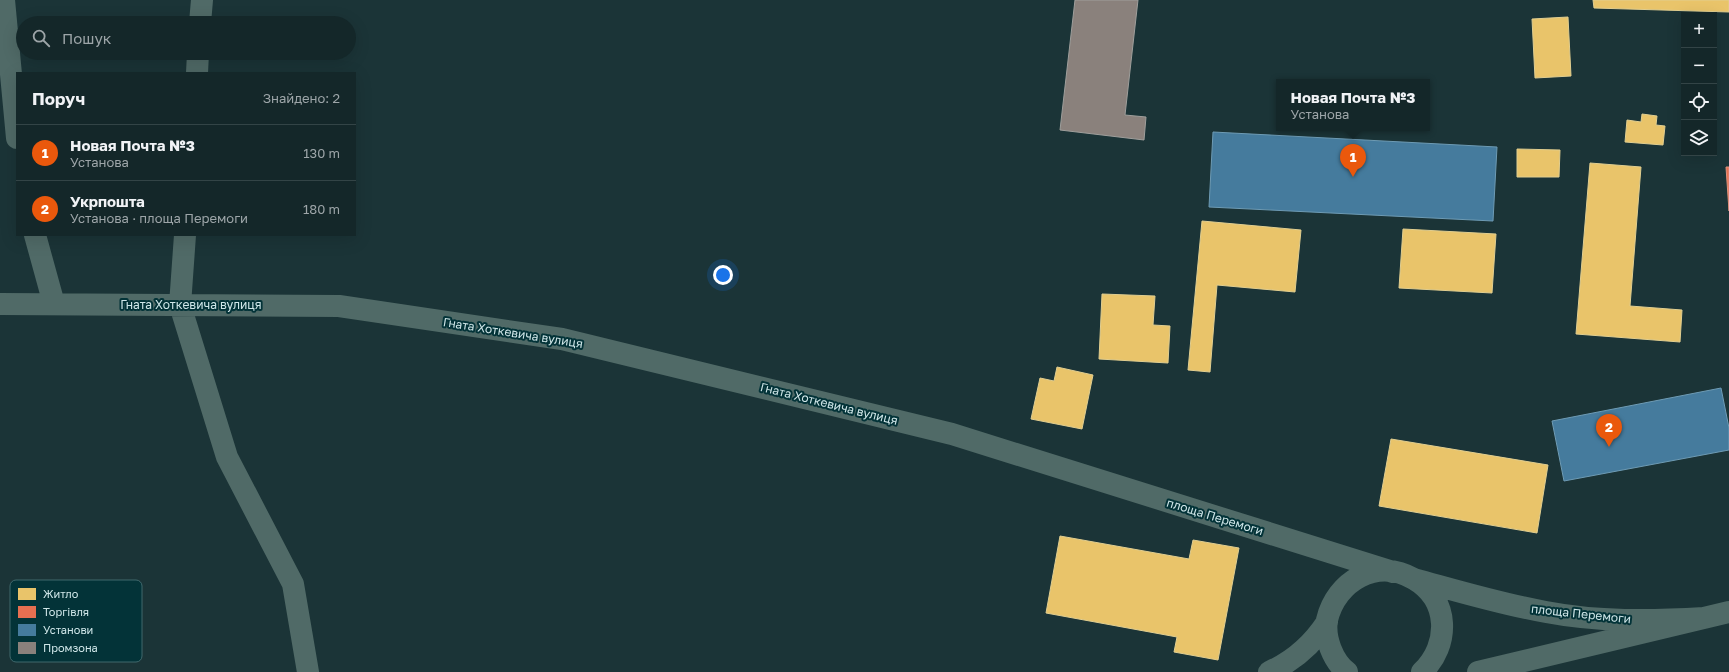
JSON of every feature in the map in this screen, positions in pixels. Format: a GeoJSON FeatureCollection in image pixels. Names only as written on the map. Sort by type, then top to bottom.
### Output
{"type":"FeatureCollection","features":[{"type":"Feature","properties":{"kind":"street"},"geometry":{"type":"LineString","coordinates":[[4,0],[16,127]]}},
{"type":"Feature","properties":{"kind":"street"},"geometry":{"type":"LineString","coordinates":[[201,16],[202,0]]}},
{"type":"Feature","properties":{"kind":"street"},"geometry":{"type":"LineString","coordinates":[[197,72],[198,60]]}},
{"type":"Feature","properties":{"kind":"street"},"geometry":{"type":"LineString","coordinates":[[35,236],[54,304]]}},
{"type":"Feature","properties":{"kind":"street"},"geometry":{"type":"LineString","coordinates":[[185,236],[180,305],[227,457],[293,584],[308,672]]}},
{"type":"Feature","properties":{"kind":"street","name":"Гната Хоткевича вулиця"},"geometry":{"type":"LineString","coordinates":[[0,304],[339,306],[562,339],[952,434],[1036,461]]}},
{"type":"Feature","properties":{"kind":"street","name":"площа Перемоги"},"geometry":{"type":"LineString","coordinates":[[1036,461],[1393,572],[1398,572],[1414,579],[1496,602],[1547,613],[1599,619],[1652,621],[1704,618]]}},
{"type":"Feature","properties":{"kind":"street"},"geometry":{"type":"LineString","coordinates":[[1269,672],[1291,661],[1320,634],[1327,622],[1331,606],[1339,592],[1352,581],[1366,574],[1382,571],[1393,572]]}},
{"type":"Feature","properties":{"kind":"street"},"geometry":{"type":"LineString","coordinates":[[1414,579],[1427,589],[1436,602],[1441,618],[1442,634],[1438,650],[1430,664],[1422,672]]}},
{"type":"Feature","properties":{"kind":"street","name":"площа Перемоги"},"geometry":{"type":"LineString","coordinates":[[1478,672],[1729,612]]}},
{"type":"Feature","properties":{"kind":"street"},"geometry":{"type":"LineString","coordinates":[[1327,622],[1328,639],[1333,654],[1342,668],[1347,672]]}},
{"type":"Feature","properties":{"kind":"building: Житло"},"geometry":{"type":"Polygon","coordinates":[[[1593,0],[1729,0],[1729,12],[1594,8],[1593,0]]]}},
{"type":"Feature","properties":{"kind":"building: Житло"},"geometry":{"type":"Polygon","coordinates":[[[1568,17],[1571,76],[1535,78],[1532,19],[1568,17]]]}},
{"type":"Feature","properties":{"kind":"building: Житло"},"geometry":{"type":"Polygon","coordinates":[[[1642,114],[1657,116],[1656,125],[1665,126],[1663,145],[1625,142],[1627,120],[1641,122],[1642,114]]]}},
{"type":"Feature","properties":{"kind":"building: Житло"},"geometry":{"type":"Polygon","coordinates":[[[1517,149],[1560,150],[1559,177],[1517,177],[1517,149]]]}},
{"type":"Feature","properties":{"kind":"building: Житло"},"geometry":{"type":"Polygon","coordinates":[[[1590,163],[1641,167],[1630,306],[1682,310],[1680,342],[1576,334],[1590,163]]]}},
{"type":"Feature","properties":{"kind":"building: Житло"},"geometry":{"type":"Polygon","coordinates":[[[1202,221],[1301,230],[1295,292],[1217,285],[1210,372],[1188,370],[1202,221]]]}},
{"type":"Feature","properties":{"kind":"building: Житло"},"geometry":{"type":"Polygon","coordinates":[[[1403,229],[1496,234],[1492,293],[1399,288],[1403,229]]]}},
{"type":"Feature","properties":{"kind":"building: Житло"},"geometry":{"type":"Polygon","coordinates":[[[1102,294],[1155,296],[1153,325],[1170,326],[1168,363],[1099,359],[1102,294]]]}},
{"type":"Feature","properties":{"kind":"building: Житло"},"geometry":{"type":"Polygon","coordinates":[[[1057,367],[1093,375],[1082,429],[1031,419],[1040,378],[1054,381],[1057,367]]]}},
{"type":"Feature","properties":{"kind":"building: Житло"},"geometry":{"type":"Polygon","coordinates":[[[1391,439],[1548,465],[1537,533],[1379,506],[1391,439]]]}},
{"type":"Feature","properties":{"kind":"building: Житло"},"geometry":{"type":"Polygon","coordinates":[[[1060,536],[1189,559],[1193,540],[1239,548],[1218,660],[1174,652],[1177,637],[1046,613],[1060,536]]]}},
{"type":"Feature","properties":{"kind":"building: Торгівля"},"geometry":{"type":"Polygon","coordinates":[[[1726,167],[1729,167],[1729,211],[1726,167]]]}},
{"type":"Feature","properties":{"kind":"building: Установи"},"geometry":{"type":"Polygon","coordinates":[[[1213,132],[1497,147],[1493,221],[1209,207],[1213,132]]]}},
{"type":"Feature","properties":{"kind":"building: Установи"},"geometry":{"type":"Polygon","coordinates":[[[1721,388],[1729,428],[1729,450],[1564,481],[1552,421],[1721,388]]]}},
{"type":"Feature","properties":{"kind":"building: Промзона"},"geometry":{"type":"Polygon","coordinates":[[[1075,0],[1138,0],[1125,115],[1146,117],[1144,140],[1060,130],[1075,0]]]}},
{"type":"Feature","properties":{"kind":"place","name":"Новая Почта №3"},"geometry":{"type":"Point","coordinates":[1353,177]}},
{"type":"Feature","properties":{"kind":"place","name":"Укрпошта"},"geometry":{"type":"Point","coordinates":[1609,447]}}]}
